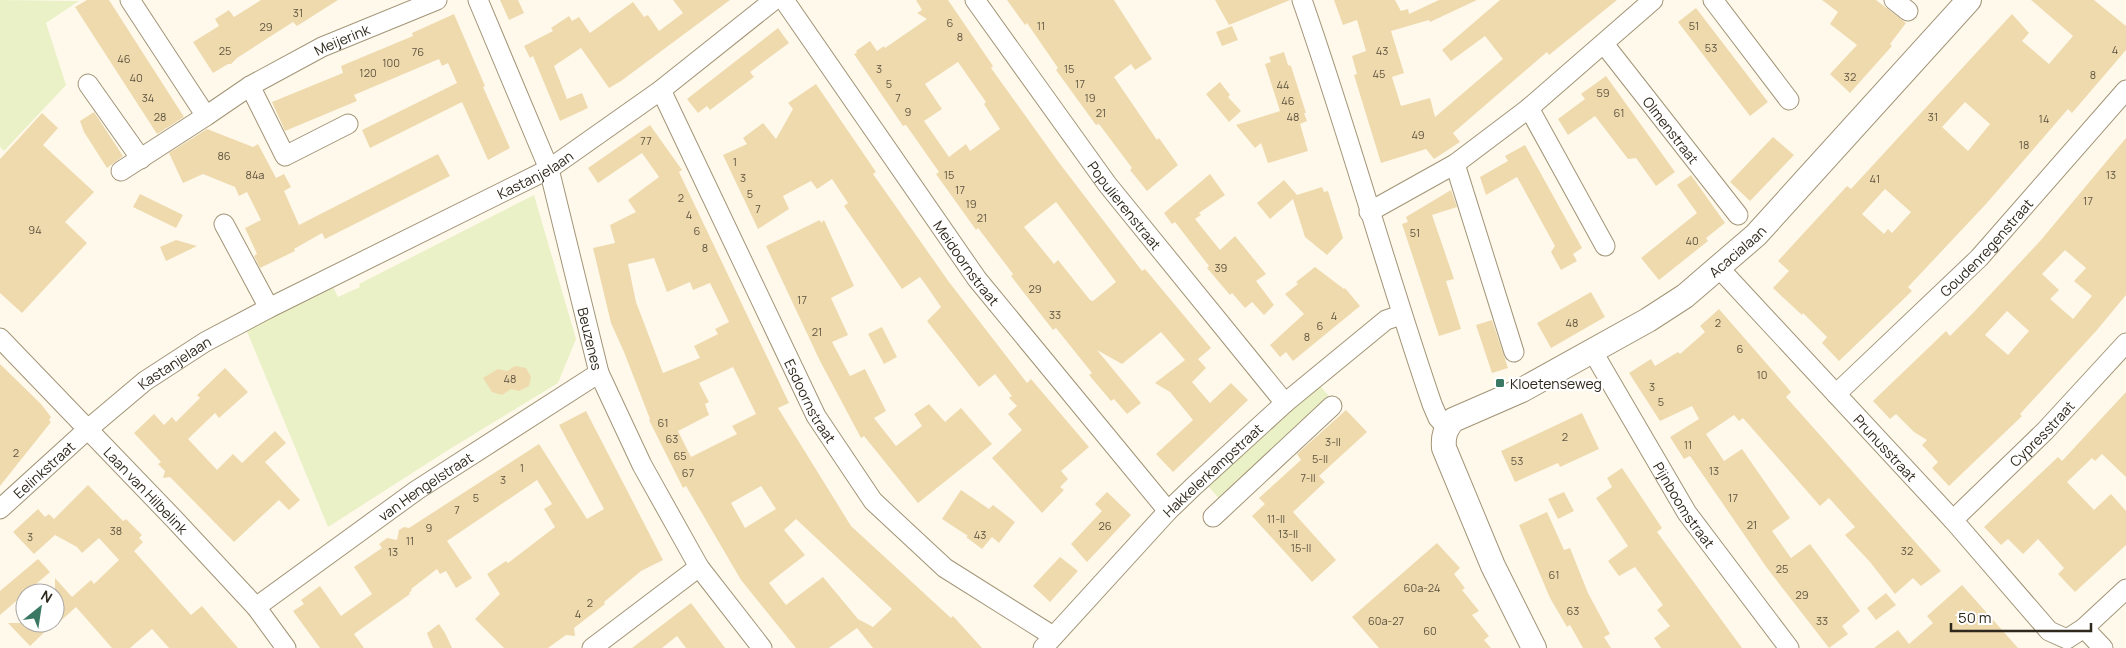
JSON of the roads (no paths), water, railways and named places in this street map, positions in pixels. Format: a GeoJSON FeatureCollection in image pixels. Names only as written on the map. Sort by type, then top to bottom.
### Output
{"type":"FeatureCollection","features":[{"type":"Feature","properties":{"kind":"street"},"geometry":{"type":"LineString","coordinates":[[130,0],[206,116]]}},
{"type":"Feature","properties":{"kind":"street","name":"Meijerink"},"geometry":{"type":"LineString","coordinates":[[121,171],[250,86],[322,47],[437,0]]}},
{"type":"Feature","properties":{"kind":"street","name":"Beuzenes"},"geometry":{"type":"LineString","coordinates":[[478,0],[549,170],[599,373],[642,465],[699,567],[762,648]]}},
{"type":"Feature","properties":{"kind":"street","name":"Kastanjelaan"},"geometry":{"type":"LineString","coordinates":[[88,429],[145,381],[205,342],[269,308],[549,170],[660,90],[774,0]]}},
{"type":"Feature","properties":{"kind":"street","name":"Meidoornstraat"},"geometry":{"type":"LineString","coordinates":[[784,0],[977,279],[1168,511]]}},
{"type":"Feature","properties":{"kind":"street","name":"Populierenstraat"},"geometry":{"type":"LineString","coordinates":[[975,0],[1107,184],[1285,403]]}},
{"type":"Feature","properties":{"kind":"street"},"geometry":{"type":"LineString","coordinates":[[1302,0],[1325,67],[1401,315],[1432,404],[1438,418],[1447,428],[1443,438],[1444,448],[1493,566],[1534,648]]}},
{"type":"Feature","properties":{"kind":"street"},"geometry":{"type":"LineString","coordinates":[[1369,212],[1455,164],[1529,108],[1653,0]]}},
{"type":"Feature","properties":{"kind":"street"},"geometry":{"type":"LineString","coordinates":[[1713,0],[1789,100]]}},
{"type":"Feature","properties":{"kind":"street","name":"Acacialaan"},"geometry":{"type":"LineString","coordinates":[[1447,428],[1454,420],[1522,390],[1593,352],[1685,296],[1756,235],[1969,0]]}},
{"type":"Feature","properties":{"kind":"street","name":"Olmenstraat"},"geometry":{"type":"LineString","coordinates":[[1604,44],[1738,215]]}},
{"type":"Feature","properties":{"kind":"street"},"geometry":{"type":"LineString","coordinates":[[88,84],[141,159]]}},
{"type":"Feature","properties":{"kind":"street"},"geometry":{"type":"LineString","coordinates":[[250,86],[285,156],[348,124]]}},
{"type":"Feature","properties":{"kind":"street","name":"Esdoornstraat"},"geometry":{"type":"LineString","coordinates":[[660,90],[816,416],[873,501],[945,568],[1048,642]]}},
{"type":"Feature","properties":{"kind":"street","name":"Goudenregenstraat"},"geometry":{"type":"LineString","coordinates":[[1836,394],[1979,258],[2126,90]]}},
{"type":"Feature","properties":{"kind":"street"},"geometry":{"type":"LineString","coordinates":[[1529,108],[1605,246]]}},
{"type":"Feature","properties":{"kind":"street"},"geometry":{"type":"LineString","coordinates":[[1455,164],[1514,352]]}},
{"type":"Feature","properties":{"kind":"street"},"geometry":{"type":"LineString","coordinates":[[224,224],[269,308]]}},
{"type":"Feature","properties":{"kind":"street","name":"Prunusstraat"},"geometry":{"type":"LineString","coordinates":[[1719,268],[1953,520],[2049,631],[2066,639],[2084,628]]}},
{"type":"Feature","properties":{"kind":"street","name":"Hakkelerkampstraat"},"geometry":{"type":"LineString","coordinates":[[1048,642],[1168,511],[1285,403],[1386,320],[1401,315]]}},
{"type":"Feature","properties":{"kind":"street","name":"Laan van Hilbelink"},"geometry":{"type":"LineString","coordinates":[[0,338],[256,607],[286,648]]}},
{"type":"Feature","properties":{"kind":"street","name":"Cypresstraat"},"geometry":{"type":"LineString","coordinates":[[1953,520],[2045,431],[2126,343]]}},
{"type":"Feature","properties":{"kind":"street","name":"Pijnboomstraat"},"geometry":{"type":"LineString","coordinates":[[1593,352],[1687,513],[1789,648]]}},
{"type":"Feature","properties":{"kind":"street","name":"van Hengelstraat"},"geometry":{"type":"LineString","coordinates":[[256,607],[417,490],[599,373]]}},
{"type":"Feature","properties":{"kind":"street"},"geometry":{"type":"LineString","coordinates":[[1213,517],[1332,406]]}},
{"type":"Feature","properties":{"kind":"street","name":"Eelinkstraat"},"geometry":{"type":"LineString","coordinates":[[0,509],[88,429]]}},
{"type":"Feature","properties":{"kind":"street"},"geometry":{"type":"LineString","coordinates":[[592,648],[699,567]]}},
{"type":"Feature","properties":{"kind":"street"},"geometry":{"type":"LineString","coordinates":[[2103,648],[2084,628],[2126,589]]}},
{"type":"Feature","properties":{"kind":"place","name":"Kloetenseweg"},"geometry":{"type":"Point","coordinates":[1500,383]}}]}
